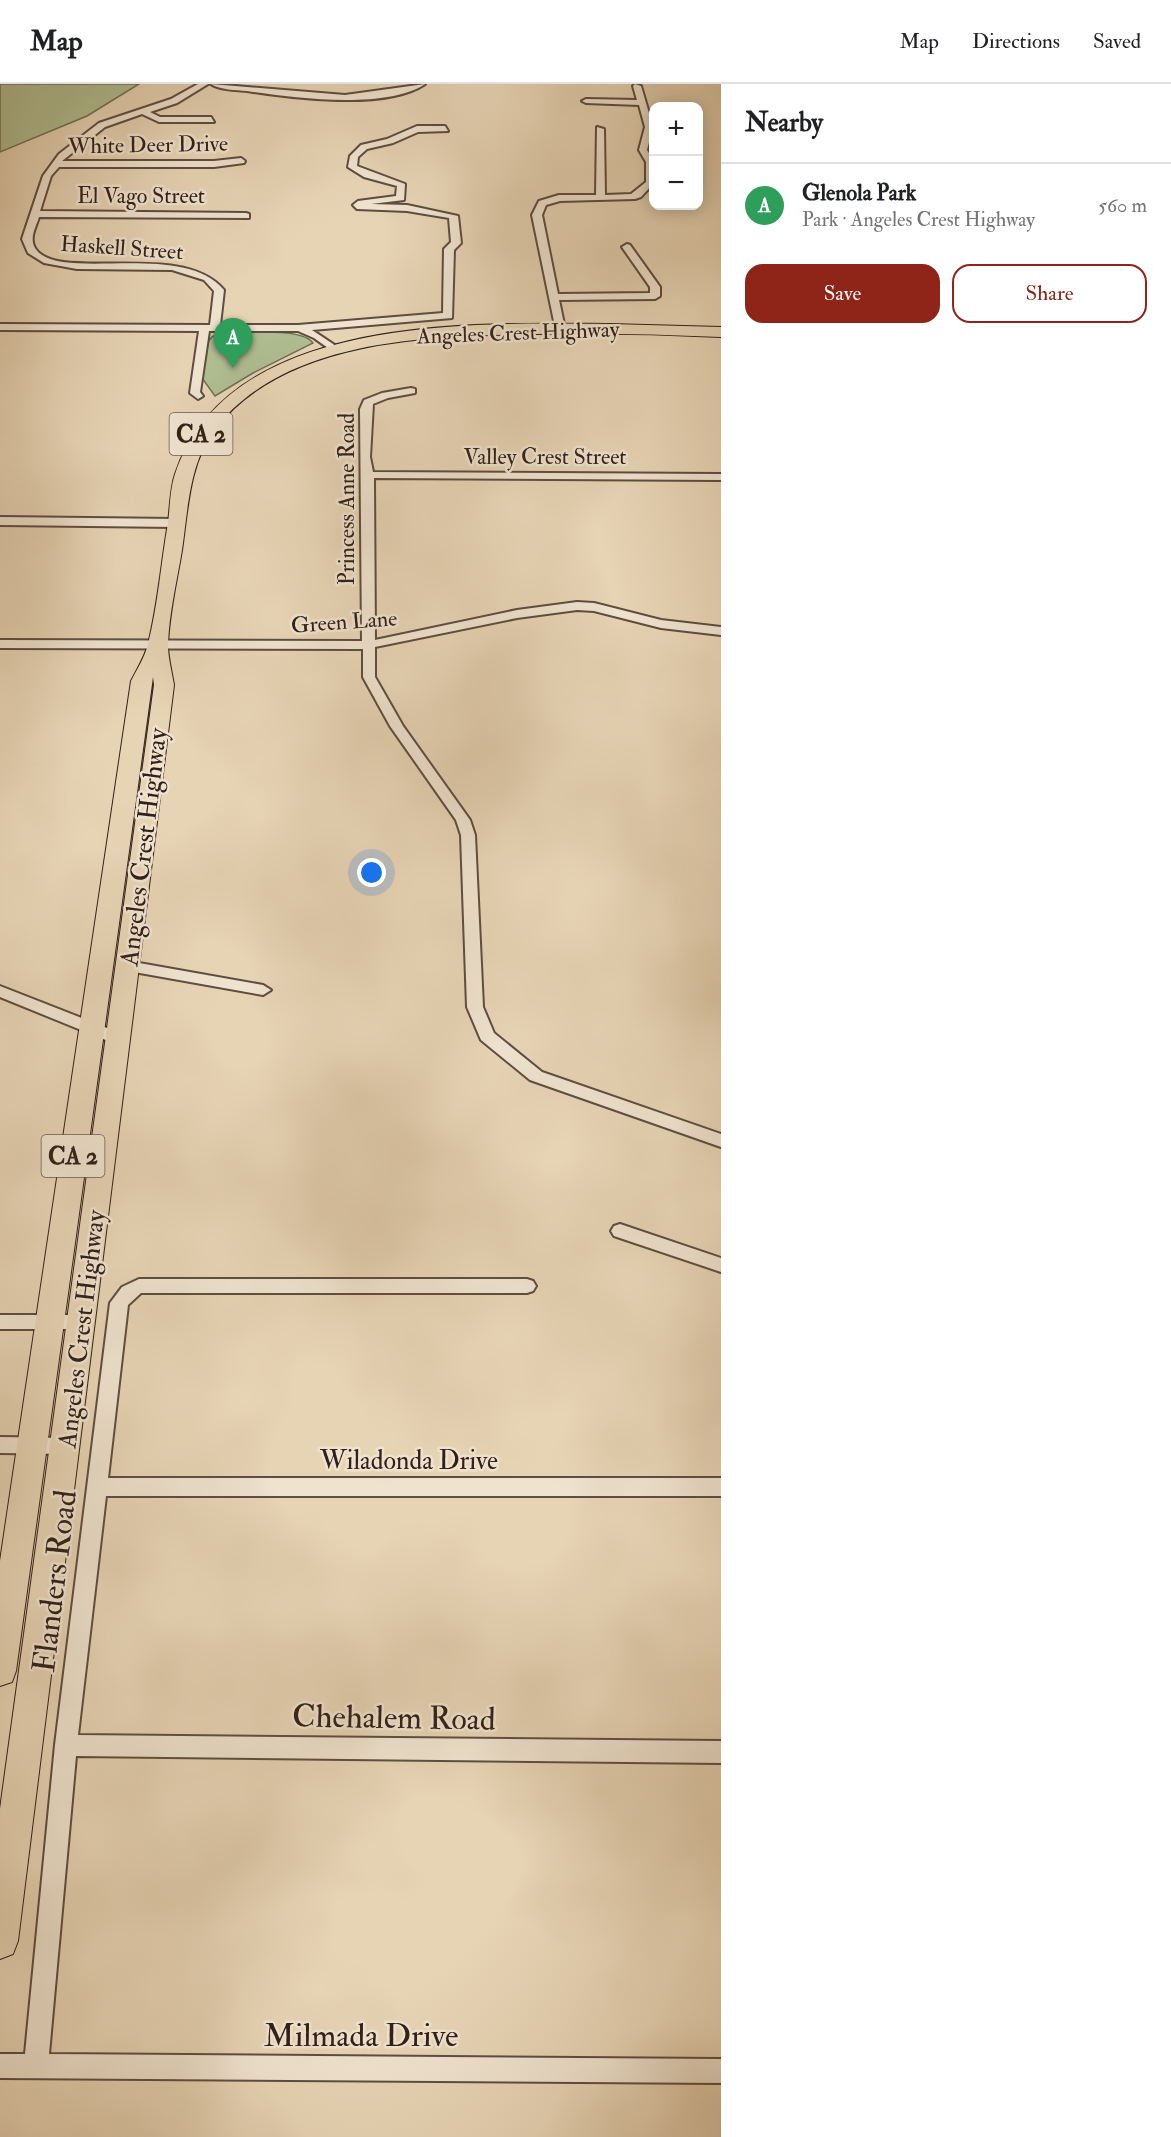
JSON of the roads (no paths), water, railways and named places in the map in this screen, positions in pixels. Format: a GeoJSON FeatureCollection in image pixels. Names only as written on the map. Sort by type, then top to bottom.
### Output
{"type":"FeatureCollection","features":[{"type":"Feature","properties":{"kind":"main road","name":"Angeles Crest Highway"},"geometry":{"type":"LineString","coordinates":[[0,1671],[141,681],[158,646],[186,465],[198,438],[223,407],[272,375],[335,350],[432,332],[560,329],[718,332]]}},
{"type":"Feature","properties":{"kind":"main road","name":"Angeles Crest Highway"},"geometry":{"type":"LineString","coordinates":[[0,1941],[6,1852],[66,1446],[164,685],[158,646]]}},
{"type":"Feature","properties":{"kind":"street","name":"Haskell Street"},"geometry":{"type":"LineString","coordinates":[[198,396],[195,393],[219,290],[207,278],[173,267],[77,266],[47,261],[37,256],[27,245],[47,176],[55,164],[102,125],[174,101],[204,84]]}},
{"type":"Feature","properties":{"kind":"street"},"geometry":{"type":"LineString","coordinates":[[215,84],[287,95],[317,96],[388,95],[421,84]]}},
{"type":"Feature","properties":{"kind":"street"},"geometry":{"type":"LineString","coordinates":[[560,329],[537,215],[538,209],[549,200],[638,195],[650,182],[650,162],[643,150],[649,127],[637,86]]}},
{"type":"Feature","properties":{"kind":"street"},"geometry":{"type":"LineString","coordinates":[[586,101],[643,103]]}},
{"type":"Feature","properties":{"kind":"street"},"geometry":{"type":"LineString","coordinates":[[141,111],[159,119],[211,120]]}},
{"type":"Feature","properties":{"kind":"street"},"geometry":{"type":"LineString","coordinates":[[0,327],[298,328],[446,317],[450,312],[449,249],[456,243],[453,216],[407,208],[360,207],[358,205],[361,202],[401,198],[401,184],[363,174],[352,167],[354,156],[364,147],[390,141],[417,129],[446,129]]}},
{"type":"Feature","properties":{"kind":"street"},"geometry":{"type":"LineString","coordinates":[[600,129],[601,197]]}},
{"type":"Feature","properties":{"kind":"street","name":"White Deer Drive"},"geometry":{"type":"LineString","coordinates":[[55,164],[214,165],[241,161]]}},
{"type":"Feature","properties":{"kind":"street","name":"El Vago Street"},"geometry":{"type":"LineString","coordinates":[[35,214],[246,216]]}},
{"type":"Feature","properties":{"kind":"street"},"geometry":{"type":"LineString","coordinates":[[553,297],[655,296],[655,287],[627,248]]}},
{"type":"Feature","properties":{"kind":"street"},"geometry":{"type":"LineString","coordinates":[[298,328],[318,336],[335,350]]}},
{"type":"Feature","properties":{"kind":"street","name":"Princess Anne Road"},"geometry":{"type":"LineString","coordinates":[[411,391],[386,395],[368,402],[365,410],[364,457],[368,475],[367,645],[372,687],[453,804],[468,835],[475,1007],[487,1036],[536,1076],[721,1142]]}},
{"type":"Feature","properties":{"kind":"street","name":"Valley Crest Street"},"geometry":{"type":"LineString","coordinates":[[368,475],[721,477]]}},
{"type":"Feature","properties":{"kind":"street"},"geometry":{"type":"LineString","coordinates":[[0,521],[177,523]]}},
{"type":"Feature","properties":{"kind":"street","name":"Green Lane"},"geometry":{"type":"LineString","coordinates":[[0,644],[367,645],[528,612],[578,606],[594,607],[661,624],[721,631]]}},
{"type":"Feature","properties":{"kind":"street"},"geometry":{"type":"LineString","coordinates":[[128,966],[263,990]]}},
{"type":"Feature","properties":{"kind":"street"},"geometry":{"type":"LineString","coordinates":[[0,991],[118,1039]]}},
{"type":"Feature","properties":{"kind":"street"},"geometry":{"type":"LineString","coordinates":[[620,1231],[721,1265]]}},
{"type":"Feature","properties":{"kind":"street","name":"Flanders Road"},"geometry":{"type":"LineString","coordinates":[[36,2066],[66,1745],[116,1311],[124,1296],[139,1286],[527,1286]]}},
{"type":"Feature","properties":{"kind":"street"},"geometry":{"type":"LineString","coordinates":[[0,1322],[82,1322]]}},
{"type":"Feature","properties":{"kind":"street"},"geometry":{"type":"LineString","coordinates":[[0,1445],[66,1446]]}},
{"type":"Feature","properties":{"kind":"street","name":"Wiladonda Drive"},"geometry":{"type":"LineString","coordinates":[[97,1487],[721,1487]]}},
{"type":"Feature","properties":{"kind":"street","name":"Chehalem Road"},"geometry":{"type":"LineString","coordinates":[[66,1745],[721,1752]]}},
{"type":"Feature","properties":{"kind":"street","name":"Milmada Drive"},"geometry":{"type":"LineString","coordinates":[[0,2066],[721,2071]]}},
{"type":"Feature","properties":{"kind":"place","name":"Glenola Park"},"geometry":{"type":"Point","coordinates":[233,368]}}]}
